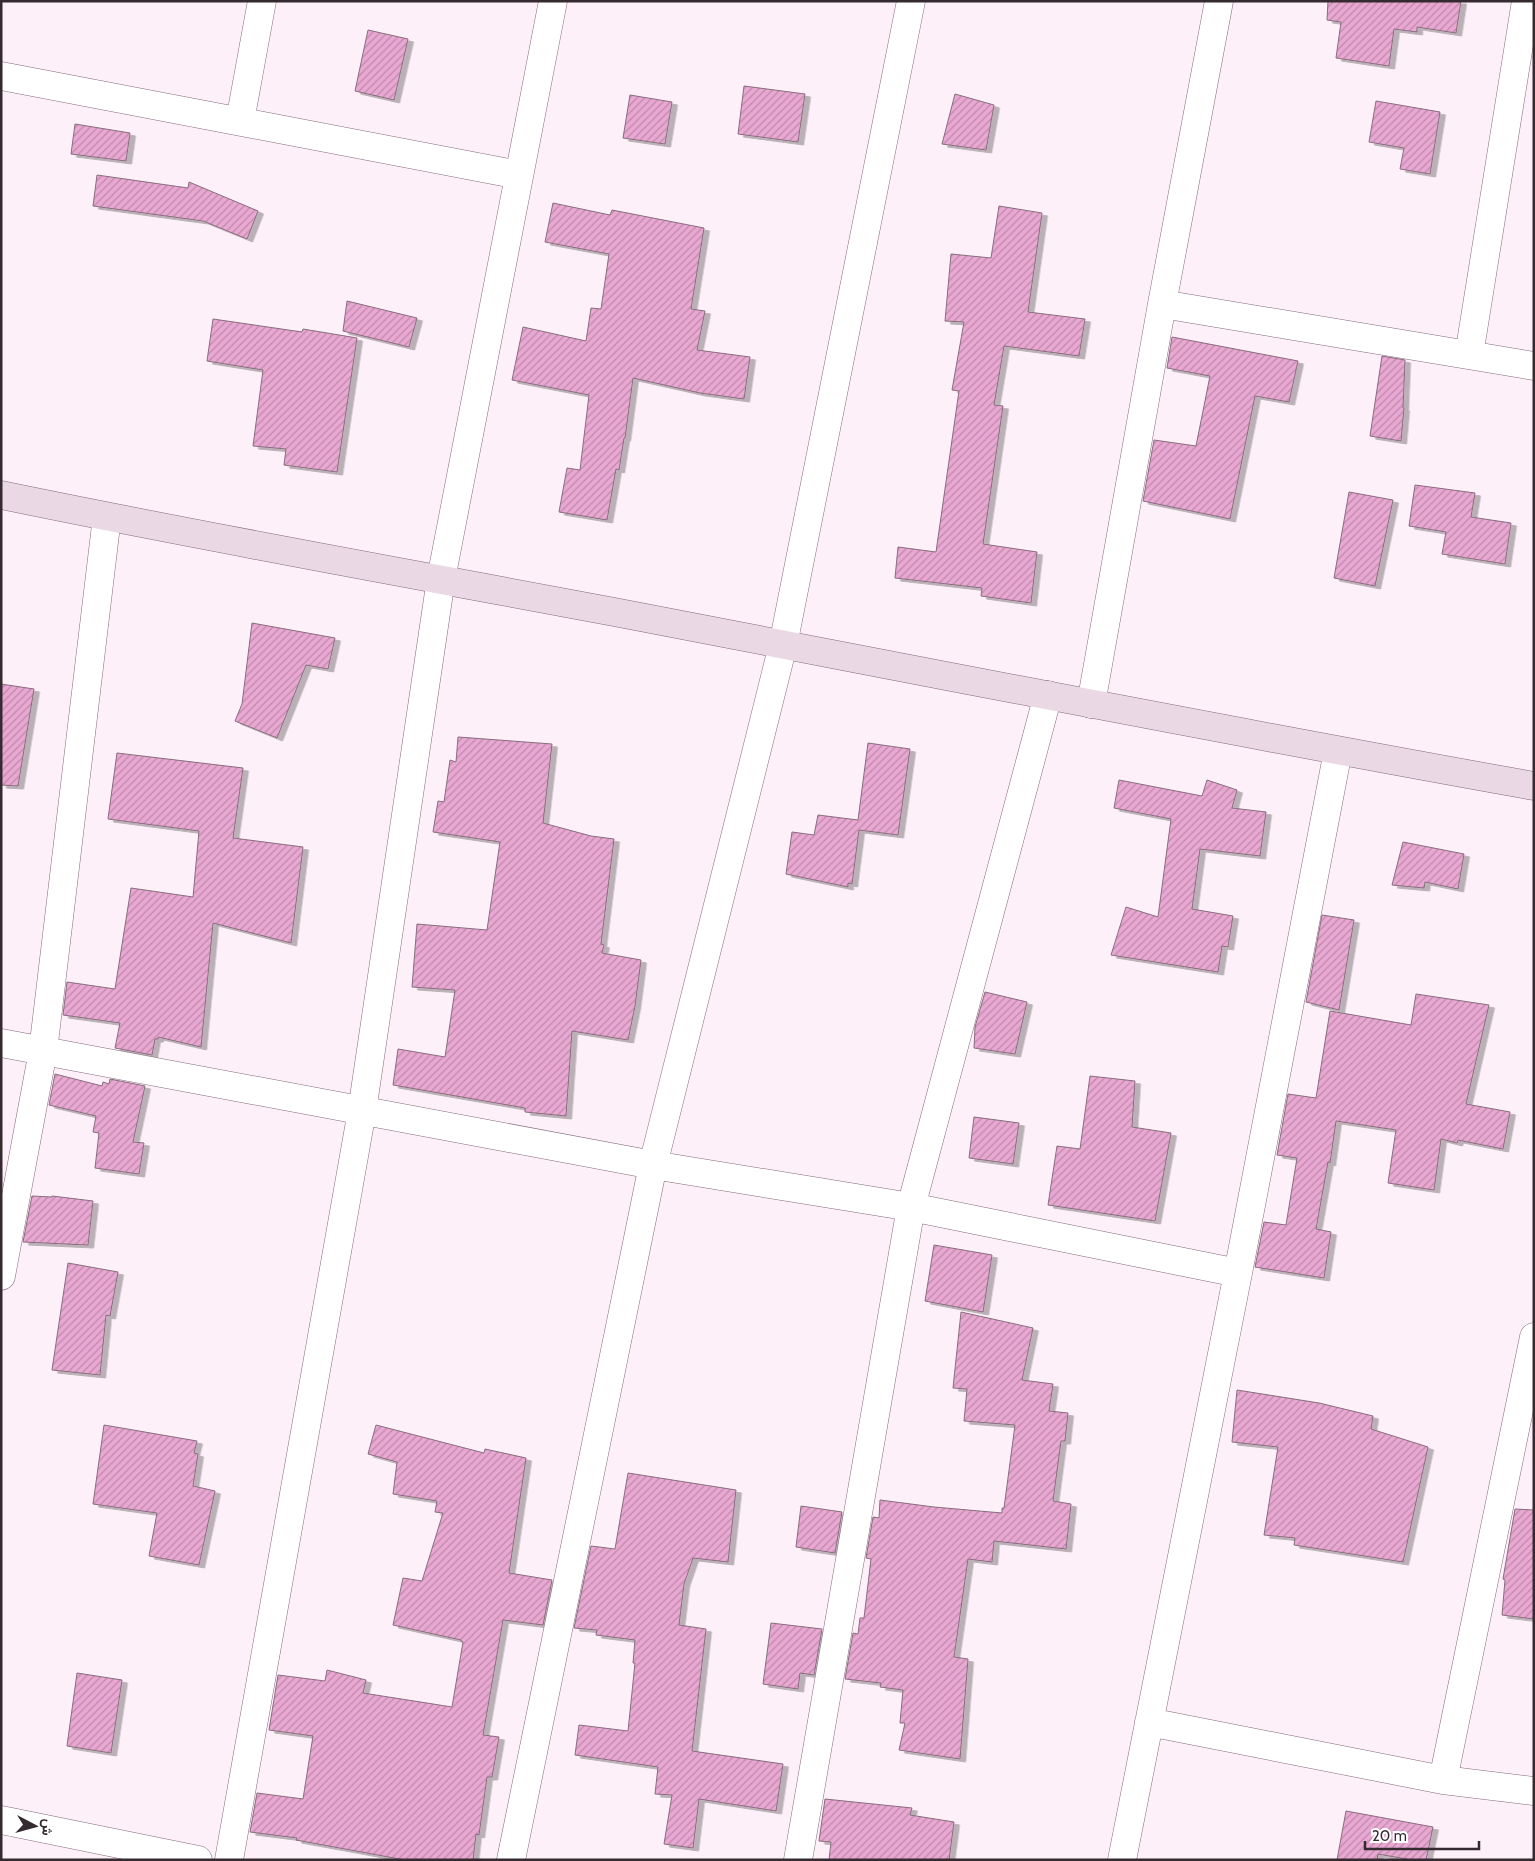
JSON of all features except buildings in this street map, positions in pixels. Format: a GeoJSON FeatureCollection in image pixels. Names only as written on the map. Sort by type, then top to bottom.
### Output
{"type":"FeatureCollection","features":[{"type":"Feature","properties":{"kind":"street"},"geometry":{"type":"LineString","coordinates":[[240,122],[262,1]]}},
{"type":"Feature","properties":{"kind":"street"},"geometry":{"type":"LineString","coordinates":[[229,1860],[362,1111],[442,579],[553,1]]}},
{"type":"Feature","properties":{"kind":"street"},"geometry":{"type":"LineString","coordinates":[[511,1860],[652,1165],[783,645],[911,1]]}},
{"type":"Feature","properties":{"kind":"street"},"geometry":{"type":"LineString","coordinates":[[1091,704],[1162,304],[1219,1]]}},
{"type":"Feature","properties":{"kind":"street"},"geometry":{"type":"LineString","coordinates":[[1468,355],[1526,1]]}},
{"type":"Feature","properties":{"kind":"street"},"geometry":{"type":"LineString","coordinates":[[1,76],[519,176]]}},
{"type":"Feature","properties":{"kind":"street"},"geometry":{"type":"LineString","coordinates":[[1162,304],[1534,366]]}},
{"type":"Feature","properties":{"kind":"street"},"geometry":{"type":"LineString","coordinates":[[1,495],[107,517],[442,579],[1338,751],[1534,786]]}},
{"type":"Feature","properties":{"kind":"street"},"geometry":{"type":"LineString","coordinates":[[1,1276],[43,1051],[107,517]]}},
{"type":"Feature","properties":{"kind":"street"},"geometry":{"type":"LineString","coordinates":[[798,1860],[911,1207],[1048,695]]}},
{"type":"Feature","properties":{"kind":"street"},"geometry":{"type":"LineString","coordinates":[[1122,1860],[1238,1273],[1338,751]]}},
{"type":"Feature","properties":{"kind":"street"},"geometry":{"type":"LineString","coordinates":[[1,1043],[652,1165],[911,1207],[1238,1273]]}},
{"type":"Feature","properties":{"kind":"street"},"geometry":{"type":"LineString","coordinates":[[1443,1780],[1534,1337]]}},
{"type":"Feature","properties":{"kind":"street"},"geometry":{"type":"LineString","coordinates":[[1149,1722],[1443,1780],[1534,1791]]}},
{"type":"Feature","properties":{"kind":"street"},"geometry":{"type":"LineString","coordinates":[[1,1820],[198,1860]]}}]}
